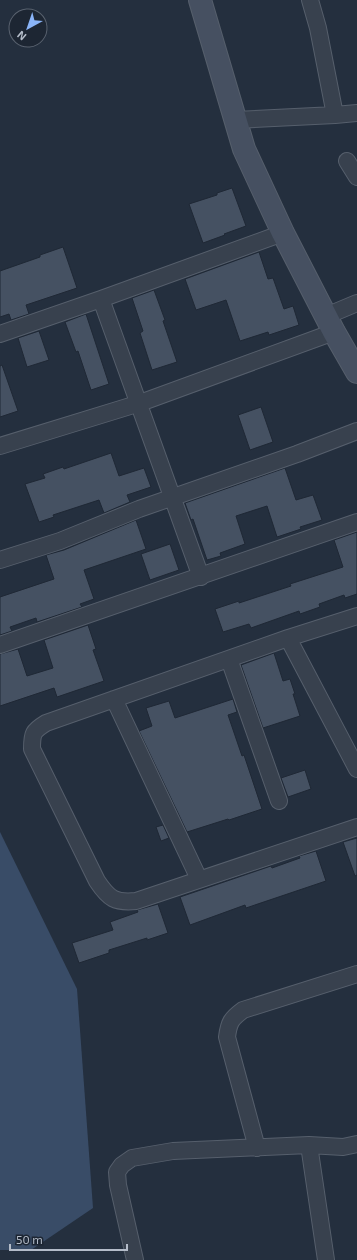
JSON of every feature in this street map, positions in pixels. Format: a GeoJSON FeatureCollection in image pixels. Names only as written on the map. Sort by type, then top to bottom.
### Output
{"type":"FeatureCollection","features":[{"type":"Feature","properties":{"kind":"main road"},"geometry":{"type":"LineString","coordinates":[[200,0],[244,149],[283,232],[330,324],[357,372]]}},
{"type":"Feature","properties":{"kind":"street"},"geometry":{"type":"LineString","coordinates":[[310,0],[318,28],[335,115]]}},
{"type":"Feature","properties":{"kind":"street"},"geometry":{"type":"LineString","coordinates":[[236,120],[357,113]]}},
{"type":"Feature","properties":{"kind":"street"},"geometry":{"type":"LineString","coordinates":[[348,161],[357,177]]}},
{"type":"Feature","properties":{"kind":"street"},"geometry":{"type":"LineString","coordinates":[[0,334],[102,299],[283,232]]}},
{"type":"Feature","properties":{"kind":"street"},"geometry":{"type":"LineString","coordinates":[[102,299],[201,577]]}},
{"type":"Feature","properties":{"kind":"street"},"geometry":{"type":"LineString","coordinates":[[0,446],[140,403],[330,324],[357,303]]}},
{"type":"Feature","properties":{"kind":"street"},"geometry":{"type":"LineString","coordinates":[[0,560],[60,541],[139,509],[297,454],[357,431]]}},
{"type":"Feature","properties":{"kind":"street"},"geometry":{"type":"LineString","coordinates":[[0,645],[357,522]]}},
{"type":"Feature","properties":{"kind":"street"},"geometry":{"type":"LineString","coordinates":[[357,616],[288,638],[46,722],[37,728],[32,735],[32,748],[97,881],[112,899],[122,902],[136,901],[357,827]]}},
{"type":"Feature","properties":{"kind":"street"},"geometry":{"type":"LineString","coordinates":[[288,638],[357,769]]}},
{"type":"Feature","properties":{"kind":"street"},"geometry":{"type":"LineString","coordinates":[[229,659],[279,801]]}},
{"type":"Feature","properties":{"kind":"street"},"geometry":{"type":"LineString","coordinates":[[114,699],[199,879]]}},
{"type":"Feature","properties":{"kind":"street"},"geometry":{"type":"LineString","coordinates":[[256,1148],[227,1037],[228,1024],[243,1010],[357,974]]}},
{"type":"Feature","properties":{"kind":"street"},"geometry":{"type":"LineString","coordinates":[[135,1260],[118,1185],[117,1172],[122,1165],[132,1158],[173,1151],[309,1146],[343,1147],[357,1144]]}},
{"type":"Feature","properties":{"kind":"street"},"geometry":{"type":"LineString","coordinates":[[309,1146],[326,1260]]}},
{"type":"Feature","properties":{"kind":"water"},"geometry":{"type":"Polygon","coordinates":[[[0,832],[77,989],[93,1208],[31,1250],[0,1250],[0,832]]]}},
{"type":"Feature","properties":{"kind":"building"},"geometry":{"type":"Polygon","coordinates":[[[232,188],[246,226],[203,243],[189,204],[217,195],[217,193],[232,188]]]}},
{"type":"Feature","properties":{"kind":"building"},"geometry":{"type":"Polygon","coordinates":[[[63,247],[77,288],[26,305],[29,314],[11,320],[9,314],[0,317],[0,271],[63,247]]]}},
{"type":"Feature","properties":{"kind":"building"},"geometry":{"type":"Polygon","coordinates":[[[259,252],[268,279],[273,278],[284,309],[293,306],[299,325],[269,335],[268,332],[240,341],[226,300],[196,310],[185,279],[259,252]]]}},
{"type":"Feature","properties":{"kind":"building"},"geometry":{"type":"Polygon","coordinates":[[[154,290],[165,320],[163,321],[177,362],[152,370],[140,333],[143,331],[132,298],[154,290]]]}},
{"type":"Feature","properties":{"kind":"building"},"geometry":{"type":"Polygon","coordinates":[[[86,314],[109,384],[91,390],[78,351],[76,352],[65,322],[86,314]]]}},
{"type":"Feature","properties":{"kind":"building"},"geometry":{"type":"Polygon","coordinates":[[[39,331],[49,360],[27,367],[18,338],[39,331]]]}},
{"type":"Feature","properties":{"kind":"building"},"geometry":{"type":"Polygon","coordinates":[[[2,365],[18,411],[0,417],[0,366],[2,365]]]}},
{"type":"Feature","properties":{"kind":"building"},"geometry":{"type":"Polygon","coordinates":[[[261,407],[273,442],[250,450],[238,415],[261,407]]]}},
{"type":"Feature","properties":{"kind":"building"},"geometry":{"type":"Polygon","coordinates":[[[111,453],[119,476],[144,468],[151,487],[127,495],[130,502],[104,513],[99,500],[53,515],[54,517],[39,522],[25,484],[45,478],[43,474],[63,467],[64,469],[111,453]]]}},
{"type":"Feature","properties":{"kind":"building"},"geometry":{"type":"Polygon","coordinates":[[[285,468],[296,500],[313,495],[322,520],[300,527],[301,529],[277,537],[267,506],[236,516],[245,544],[220,553],[221,556],[207,560],[193,519],[191,520],[185,503],[285,468]]]}},
{"type":"Feature","properties":{"kind":"building"},"geometry":{"type":"Polygon","coordinates":[[[136,520],[146,549],[84,570],[94,599],[80,604],[82,607],[37,622],[36,618],[10,627],[12,631],[0,635],[0,597],[54,579],[46,555],[64,550],[136,520]]]}},
{"type":"Feature","properties":{"kind":"building"},"geometry":{"type":"Polygon","coordinates":[[[357,532],[357,594],[345,598],[344,595],[319,604],[320,607],[300,614],[299,611],[251,628],[249,624],[223,632],[215,609],[239,601],[239,603],[291,586],[290,584],[343,567],[334,540],[357,532]]]}},
{"type":"Feature","properties":{"kind":"building"},"geometry":{"type":"Polygon","coordinates":[[[170,544],[179,570],[150,580],[141,554],[170,544]]]}},
{"type":"Feature","properties":{"kind":"building"},"geometry":{"type":"Polygon","coordinates":[[[88,625],[96,649],[93,650],[104,681],[57,697],[54,688],[0,706],[0,654],[18,649],[27,676],[53,668],[44,640],[88,625]]]}},
{"type":"Feature","properties":{"kind":"building"},"geometry":{"type":"Polygon","coordinates":[[[274,653],[283,681],[290,679],[300,716],[263,728],[241,665],[274,653]]]}},
{"type":"Feature","properties":{"kind":"building"},"geometry":{"type":"Polygon","coordinates":[[[233,699],[237,712],[228,715],[242,756],[244,755],[262,809],[187,832],[139,731],[152,726],[146,708],[169,701],[175,718],[233,699]]]}},
{"type":"Feature","properties":{"kind":"building"},"geometry":{"type":"Polygon","coordinates":[[[305,770],[311,789],[288,797],[281,778],[305,770]]]}},
{"type":"Feature","properties":{"kind":"building"},"geometry":{"type":"Polygon","coordinates":[[[163,825],[169,838],[161,841],[156,827],[163,825]]]}},
{"type":"Feature","properties":{"kind":"building"},"geometry":{"type":"Polygon","coordinates":[[[357,838],[357,875],[355,876],[343,842],[357,838]]]}},
{"type":"Feature","properties":{"kind":"building"},"geometry":{"type":"Polygon","coordinates":[[[316,851],[326,881],[246,908],[245,905],[190,925],[180,897],[271,866],[272,868],[300,858],[299,856],[316,851]]]}},
{"type":"Feature","properties":{"kind":"building"},"geometry":{"type":"Polygon","coordinates":[[[158,904],[168,933],[109,950],[109,953],[79,963],[72,943],[113,930],[110,922],[138,912],[137,910],[158,904]]]}}]}
